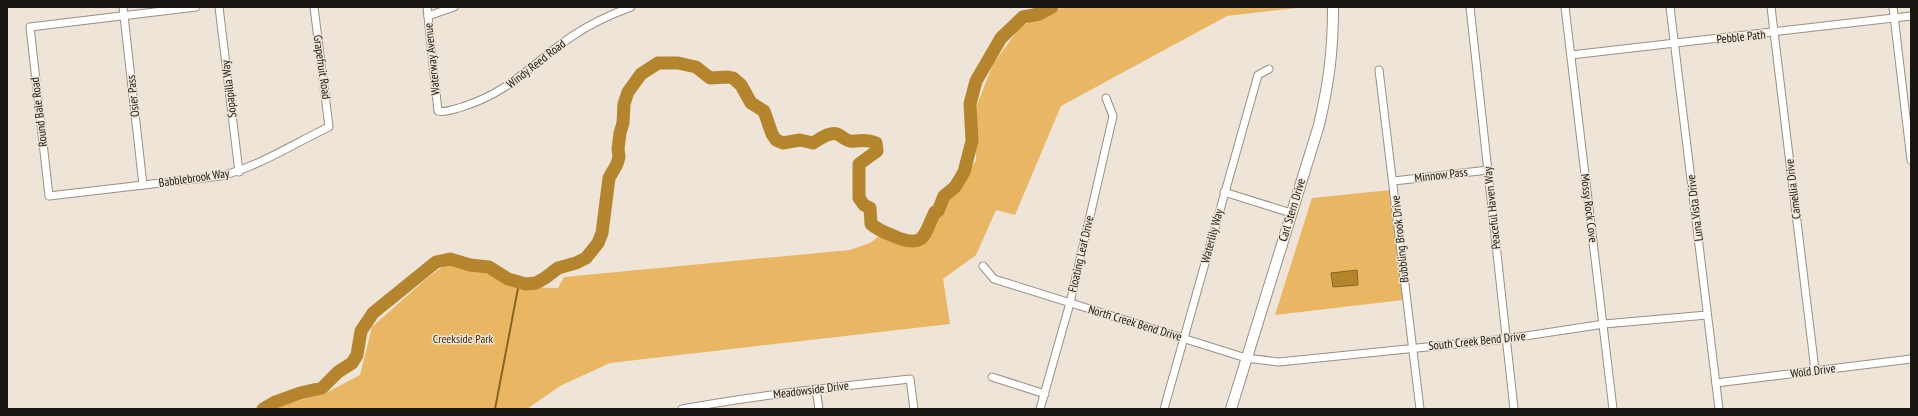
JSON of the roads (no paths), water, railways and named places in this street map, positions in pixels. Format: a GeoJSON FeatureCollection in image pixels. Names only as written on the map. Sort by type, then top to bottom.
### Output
{"type":"FeatureCollection","features":[{"type":"Feature","properties":{"kind":"street","name":"Osier Pass"},"geometry":{"type":"LineString","coordinates":[[123,7],[143,185]]}},
{"type":"Feature","properties":{"kind":"street"},"geometry":{"type":"LineString","coordinates":[[124,15],[196,7]]}},
{"type":"Feature","properties":{"kind":"street","name":"Sopapilla Way"},"geometry":{"type":"LineString","coordinates":[[219,7],[238,172]]}},
{"type":"Feature","properties":{"kind":"street","name":"Grapefruit Road"},"geometry":{"type":"LineString","coordinates":[[314,7],[329,127]]}},
{"type":"Feature","properties":{"kind":"street","name":"Waterway Avenue"},"geometry":{"type":"LineString","coordinates":[[427,7],[438,111]]}},
{"type":"Feature","properties":{"kind":"street"},"geometry":{"type":"LineString","coordinates":[[428,16],[454,7]]}},
{"type":"Feature","properties":{"kind":"street","name":"Windy Reed Road"},"geometry":{"type":"LineString","coordinates":[[438,111],[447,111],[494,94],[524,75],[553,50],[586,27],[608,15],[631,7]]}},
{"type":"Feature","properties":{"kind":"street","name":"Carl Stern Drive"},"geometry":{"type":"LineString","coordinates":[[1231,409],[1319,125],[1328,84],[1332,55],[1333,7]]}},
{"type":"Feature","properties":{"kind":"street","name":"Peaceful Haven Way"},"geometry":{"type":"LineString","coordinates":[[1470,7],[1514,409]]}},
{"type":"Feature","properties":{"kind":"street","name":"Mossy Rock Cove"},"geometry":{"type":"LineString","coordinates":[[1565,7],[1613,409]]}},
{"type":"Feature","properties":{"kind":"street","name":"Luna Vista Drive"},"geometry":{"type":"LineString","coordinates":[[1670,7],[1719,409]]}},
{"type":"Feature","properties":{"kind":"street","name":"Camellia Drive"},"geometry":{"type":"LineString","coordinates":[[1771,7],[1815,370]]}},
{"type":"Feature","properties":{"kind":"street"},"geometry":{"type":"LineString","coordinates":[[1893,7],[1911,160]]}},
{"type":"Feature","properties":{"kind":"street","name":"Round Bale Road"},"geometry":{"type":"LineString","coordinates":[[49,196],[30,27],[124,15]]}},
{"type":"Feature","properties":{"kind":"street","name":"Pebble Path"},"geometry":{"type":"LineString","coordinates":[[1571,55],[1774,33],[1911,16]]}},
{"type":"Feature","properties":{"kind":"street","name":"Waterlily Way"},"geometry":{"type":"LineString","coordinates":[[1164,409],[1258,74],[1269,69]]}},
{"type":"Feature","properties":{"kind":"street","name":"Bubbling Brook Drive"},"geometry":{"type":"LineString","coordinates":[[1379,70],[1394,181],[1420,409]]}},
{"type":"Feature","properties":{"kind":"street","name":"Floating Leaf Drive"},"geometry":{"type":"LineString","coordinates":[[1040,409],[1070,303],[1113,116],[1106,98]]}},
{"type":"Feature","properties":{"kind":"street","name":"Babblebrook Way"},"geometry":{"type":"LineString","coordinates":[[49,196],[221,176],[238,172],[256,165],[329,127]]}},
{"type":"Feature","properties":{"kind":"street","name":"Minnow Pass"},"geometry":{"type":"LineString","coordinates":[[1394,181],[1488,170]]}},
{"type":"Feature","properties":{"kind":"street"},"geometry":{"type":"LineString","coordinates":[[1224,192],[1292,213]]}},
{"type":"Feature","properties":{"kind":"street","name":"North Creek Bend Drive"},"geometry":{"type":"LineString","coordinates":[[983,266],[994,279],[1246,358]]}},
{"type":"Feature","properties":{"kind":"street","name":"South Creek Bend Drive"},"geometry":{"type":"LineString","coordinates":[[1246,358],[1279,362],[1506,339],[1604,324],[1707,315]]}},
{"type":"Feature","properties":{"kind":"street","name":"Wold Drive"},"geometry":{"type":"LineString","coordinates":[[1716,383],[1911,359]]}},
{"type":"Feature","properties":{"kind":"street"},"geometry":{"type":"LineString","coordinates":[[992,377],[1045,394]]}},
{"type":"Feature","properties":{"kind":"street","name":"Meadowside Drive"},"geometry":{"type":"LineString","coordinates":[[682,409],[724,405],[816,389],[910,379],[914,409]]}},
{"type":"Feature","properties":{"kind":"street"},"geometry":{"type":"LineString","coordinates":[[816,389],[819,409]]}},
{"type":"Feature","properties":{"kind":"waterway"},"geometry":{"type":"LineString","coordinates":[[263,409],[275,402],[300,393],[322,388],[338,372],[352,363],[357,355],[361,331],[373,313],[436,262],[450,259],[470,265],[489,267],[508,279],[526,284],[536,283],[558,268],[576,263],[586,258],[598,243],[602,233],[609,178],[617,164],[619,157],[618,149],[623,123],[624,104],[628,92],[641,74],[658,63],[678,63],[696,67],[710,78],[733,78],[741,85],[751,103],[764,111],[772,134],[776,140],[783,143],[800,140],[813,143],[829,134],[836,134],[850,141],[865,140],[876,143],[877,151],[859,164],[859,198],[864,205],[870,208],[871,224],[883,232],[896,237],[913,241],[918,240],[925,233],[935,212],[938,211],[944,196],[955,187],[964,172],[972,141],[970,104],[976,81],[1001,38],[1023,17],[1039,14],[1052,7]]}},
{"type":"Feature","properties":{"kind":"waterway"},"geometry":{"type":"LineString","coordinates":[[495,409],[519,283]]}},
{"type":"Feature","properties":{"kind":"park label","name":"Creekside Park"},"geometry":{"type":"Point","coordinates":[463,339]}}]}
